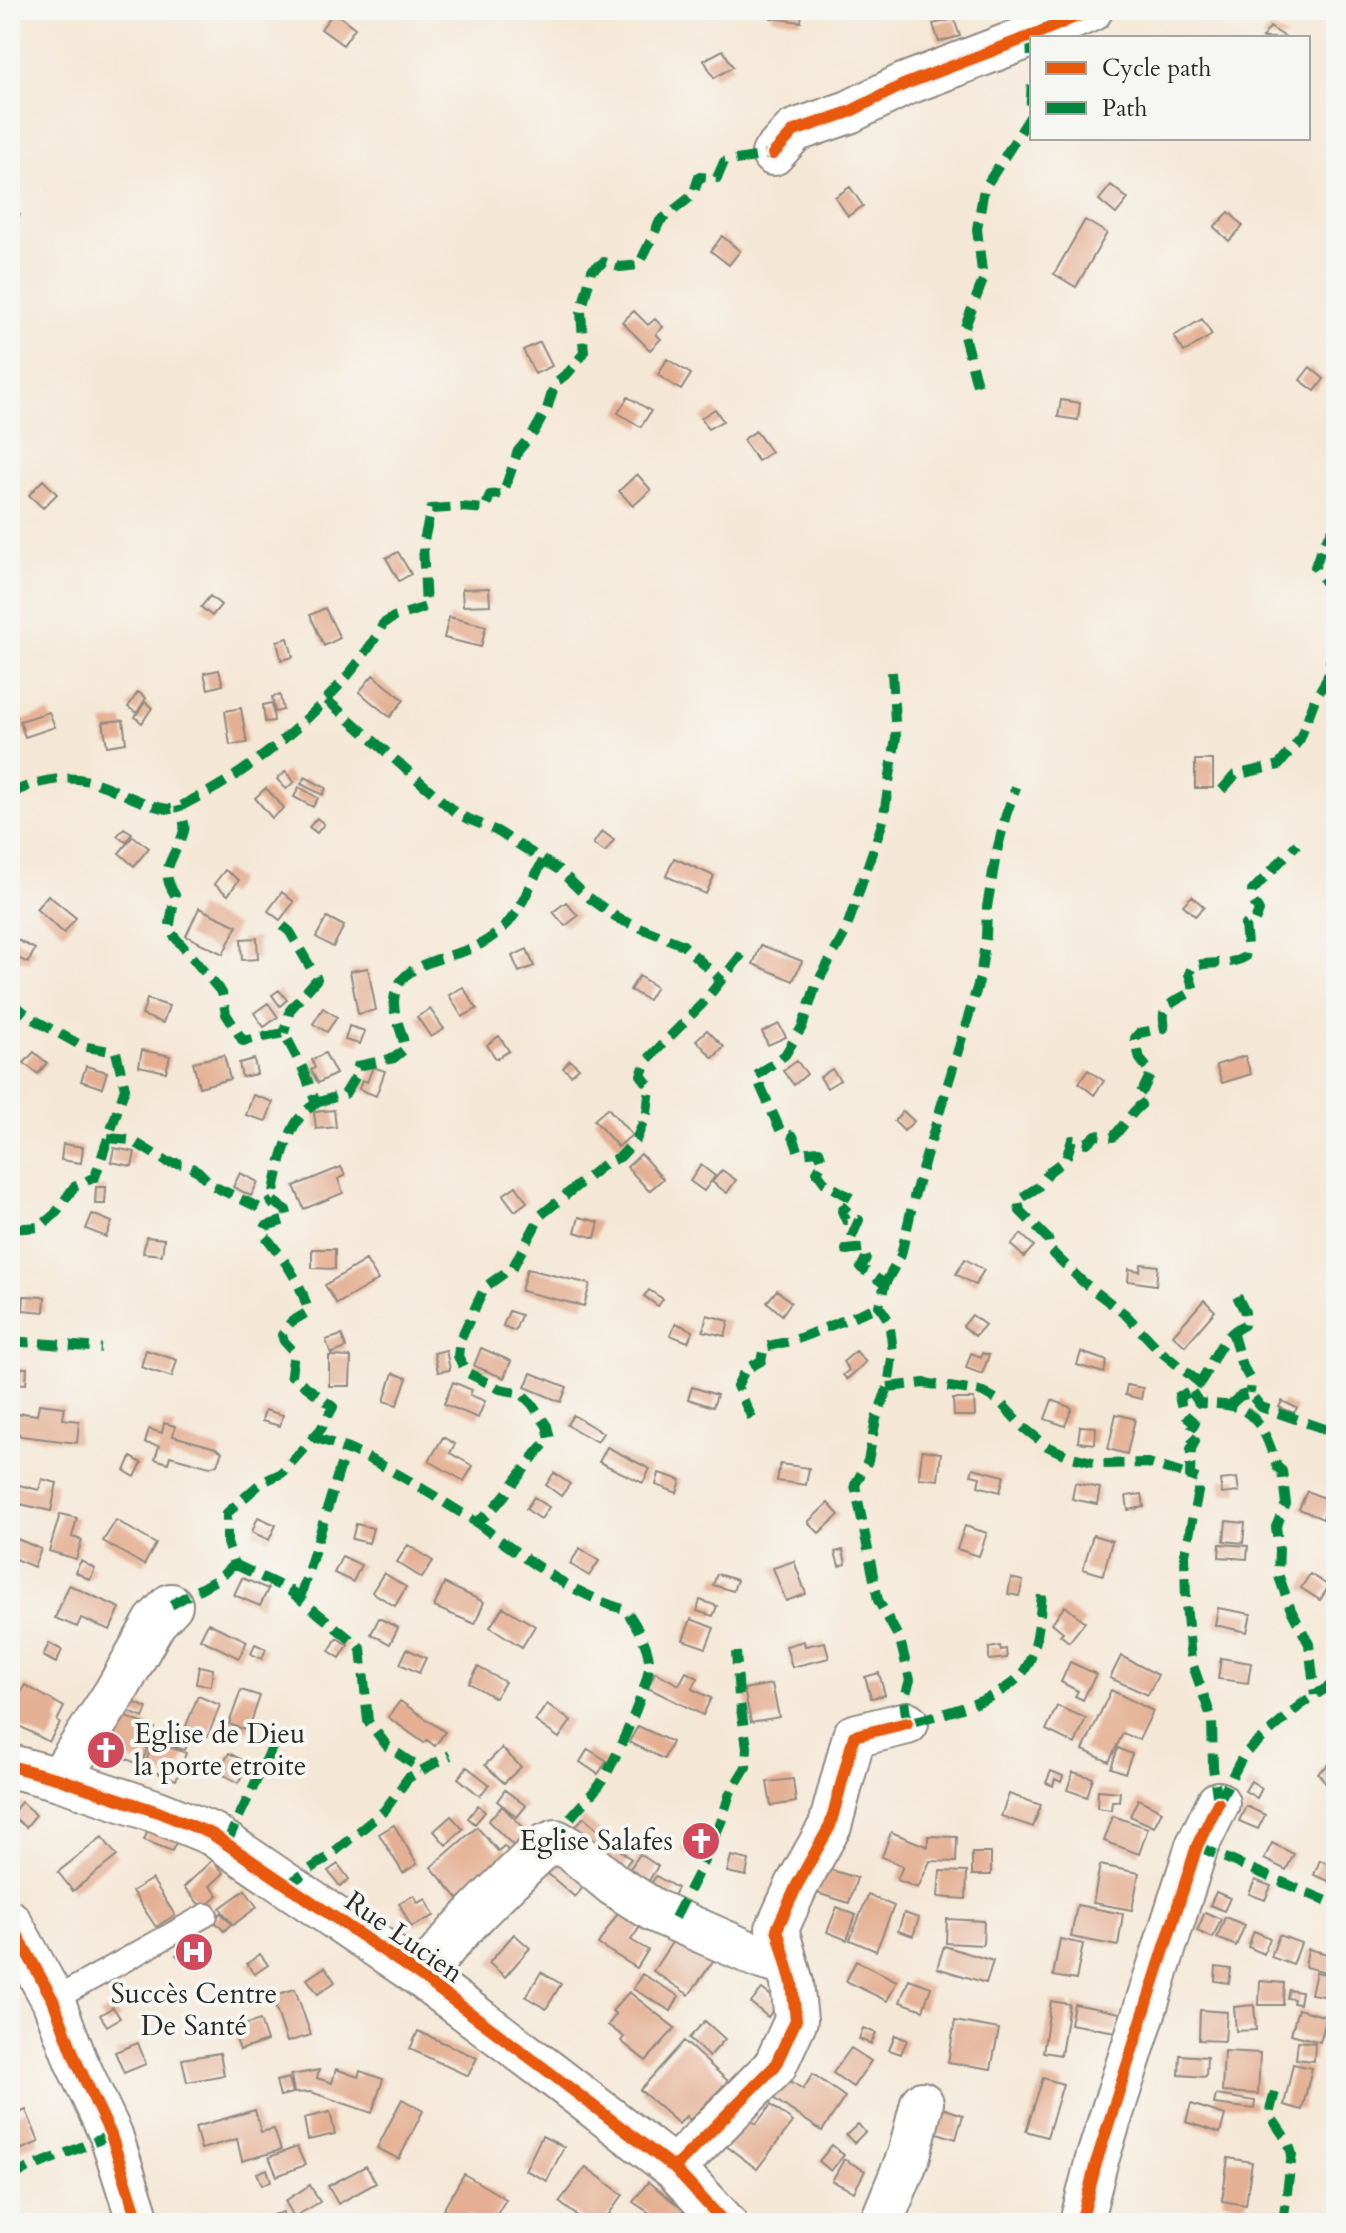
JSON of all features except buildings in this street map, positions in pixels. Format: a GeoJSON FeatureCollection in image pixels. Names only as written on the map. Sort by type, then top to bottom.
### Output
{"type":"FeatureCollection","features":[{"type":"Feature","properties":{"kind":"street"},"geometry":{"type":"LineString","coordinates":[[773,154],[794,131],[849,112],[1029,23],[1091,10]]}},
{"type":"Feature","properties":{"kind":"street"},"geometry":{"type":"LineString","coordinates":[[59,1779],[115,1693],[155,1622],[171,1605]]}},
{"type":"Feature","properties":{"kind":"street"},"geometry":{"type":"LineString","coordinates":[[674,2168],[775,2066],[796,2020],[792,1983],[777,1929],[830,1826],[854,1736],[907,1723]]}},
{"type":"Feature","properties":{"kind":"street","name":"Rue Lucien"},"geometry":{"type":"LineString","coordinates":[[10,1766],[158,1812],[212,1834],[422,1977],[674,2168],[725,2223]]}},
{"type":"Feature","properties":{"kind":"street"},"geometry":{"type":"LineString","coordinates":[[1081,2223],[1096,2163],[1197,1846],[1218,1803]]}},
{"type":"Feature","properties":{"kind":"street"},"geometry":{"type":"LineString","coordinates":[[422,1977],[441,1950],[502,1887],[546,1845],[556,1841],[572,1850],[614,1885],[655,1911],[762,1958],[787,1965]]}},
{"type":"Feature","properties":{"kind":"street"},"geometry":{"type":"LineString","coordinates":[[10,1922],[53,2000],[76,2061],[111,2135],[139,2223]]}},
{"type":"Feature","properties":{"kind":"street"},"geometry":{"type":"LineString","coordinates":[[881,2223],[909,2155],[922,2103]]}},
{"type":"Feature","properties":{"kind":"lane"},"geometry":{"type":"LineString","coordinates":[[53,2000],[206,1915]]}},
{"type":"Feature","properties":{"kind":"marked path"},"geometry":{"type":"LineString","coordinates":[[977,385],[963,332],[983,280],[977,229],[984,189],[1030,117]]}},
{"type":"Feature","properties":{"kind":"marked path"},"geometry":{"type":"LineString","coordinates":[[10,794],[40,782],[83,780],[171,809],[221,784],[275,746],[327,699],[349,674],[383,624],[394,617],[426,607],[423,545],[431,509],[485,509],[490,495],[503,494],[518,451],[547,409],[555,383],[569,372],[584,353],[581,312],[592,270],[604,262],[620,267],[639,265],[660,221],[693,195],[699,177],[717,178],[724,162],[773,154]]}},
{"type":"Feature","properties":{"kind":"marked path"},"geometry":{"type":"LineString","coordinates":[[10,227],[16,212]]}},
{"type":"Feature","properties":{"kind":"marked path"},"geometry":{"type":"LineString","coordinates":[[10,475],[16,480]]}},
{"type":"Feature","properties":{"kind":"marked path"},"geometry":{"type":"LineString","coordinates":[[1336,525],[1322,547],[1315,567],[1336,599]]}},
{"type":"Feature","properties":{"kind":"marked path"},"geometry":{"type":"LineString","coordinates":[[1222,790],[1235,775],[1279,765],[1300,739],[1315,699],[1327,679],[1336,631]]}},
{"type":"Feature","properties":{"kind":"marked path"},"geometry":{"type":"LineString","coordinates":[[892,672],[896,737],[883,821],[845,933],[816,985],[802,1027],[785,1055],[756,1076],[781,1132],[793,1136],[799,1153],[819,1151],[823,1162],[817,1172],[825,1183],[853,1199],[842,1211],[846,1220],[859,1220],[846,1250],[863,1248],[866,1258],[861,1268],[885,1284],[879,1306],[889,1321],[893,1351],[888,1387],[876,1419],[868,1461],[855,1485],[878,1600],[900,1640],[910,1680],[904,1700],[907,1723],[986,1699],[1014,1682],[1024,1671],[1033,1652],[1043,1587]]}},
{"type":"Feature","properties":{"kind":"marked path"},"geometry":{"type":"LineString","coordinates":[[327,700],[457,814],[497,831],[559,870],[584,894],[619,919],[683,945],[722,981]]}},
{"type":"Feature","properties":{"kind":"marked path"},"geometry":{"type":"LineString","coordinates":[[885,1284],[901,1255],[915,1193],[980,978],[996,855],[1016,787]]}},
{"type":"Feature","properties":{"kind":"marked path"},"geometry":{"type":"LineString","coordinates":[[171,1605],[221,1577],[234,1564],[227,1543],[227,1513],[261,1483],[282,1473],[321,1429],[333,1407],[291,1375],[294,1352],[282,1335],[291,1322],[308,1312],[296,1280],[263,1233],[266,1226],[288,1219],[286,1210],[273,1201],[279,1168],[296,1124],[316,1103],[284,1033],[243,1041],[226,1014],[222,993],[169,930],[175,895],[168,870],[184,828],[179,806]]}},
{"type":"Feature","properties":{"kind":"marked path"},"geometry":{"type":"LineString","coordinates":[[1201,1384],[1160,1351],[1126,1315],[1083,1282],[1050,1250],[1048,1239],[1020,1211],[1018,1200],[1038,1187],[1050,1171],[1066,1159],[1072,1140],[1087,1143],[1096,1135],[1113,1137],[1141,1105],[1136,1098],[1151,1073],[1140,1059],[1135,1038],[1139,1033],[1164,1028],[1165,1010],[1194,990],[1189,974],[1192,967],[1232,962],[1245,957],[1245,925],[1255,921],[1259,911],[1252,899],[1252,891],[1297,844]]}},
{"type":"Feature","properties":{"kind":"marked path"},"geometry":{"type":"LineString","coordinates":[[316,1103],[345,1094],[358,1066],[394,1058],[405,1049],[394,1002],[403,978],[425,964],[478,945],[501,930],[519,907],[543,861]]}},
{"type":"Feature","properties":{"kind":"marked path"},"geometry":{"type":"LineString","coordinates":[[283,926],[290,932],[317,979],[290,1010],[284,1033]]}},
{"type":"Feature","properties":{"kind":"marked path"},"geometry":{"type":"LineString","coordinates":[[300,1598],[346,1448],[396,1473],[476,1522],[504,1496],[550,1439],[547,1426],[521,1393],[500,1389],[466,1372],[458,1356],[460,1340],[485,1287],[513,1267],[541,1215],[604,1164],[620,1157],[636,1140],[647,1113],[650,1087],[641,1075],[647,1060],[703,1003],[742,954]]}},
{"type":"Feature","properties":{"kind":"marked path"},"geometry":{"type":"LineString","coordinates":[[10,1001],[31,1018],[82,1046],[116,1052],[125,1088],[95,1177],[74,1187],[55,1214],[40,1227],[10,1229]]}},
{"type":"Feature","properties":{"kind":"marked path"},"geometry":{"type":"LineString","coordinates":[[108,1138],[131,1140],[167,1162],[184,1164],[198,1171],[213,1186],[262,1209],[273,1201]]}},
{"type":"Feature","properties":{"kind":"marked path"},"geometry":{"type":"LineString","coordinates":[[1218,1803],[1213,1767],[1212,1719],[1191,1660],[1186,1604],[1185,1554],[1198,1492],[1198,1479],[1190,1476],[1191,1449],[1195,1441],[1188,1435],[1195,1423],[1183,1413],[1179,1396],[1198,1385],[1223,1343],[1244,1325],[1245,1312],[1236,1294]]}},
{"type":"Feature","properties":{"kind":"marked path"},"geometry":{"type":"LineString","coordinates":[[752,1418],[737,1386],[745,1370],[761,1361],[764,1347],[795,1340],[879,1306]]}},
{"type":"Feature","properties":{"kind":"marked path"},"geometry":{"type":"LineString","coordinates":[[1232,1331],[1241,1363],[1251,1381],[1250,1393]]}},
{"type":"Feature","properties":{"kind":"marked path"},"geometry":{"type":"LineString","coordinates":[[10,1341],[101,1348]]}},
{"type":"Feature","properties":{"kind":"marked path"},"geometry":{"type":"LineString","coordinates":[[888,1387],[924,1383],[983,1392],[999,1401],[1024,1428],[1047,1446],[1068,1456],[1101,1464],[1148,1463],[1190,1476]]}},
{"type":"Feature","properties":{"kind":"marked path"},"geometry":{"type":"LineString","coordinates":[[1192,1392],[1199,1403],[1232,1406],[1250,1415],[1262,1430],[1277,1467],[1282,1471],[1286,1504],[1276,1527],[1278,1574],[1291,1610],[1309,1644],[1315,1695]]}},
{"type":"Feature","properties":{"kind":"marked path"},"geometry":{"type":"LineString","coordinates":[[1230,1405],[1240,1396],[1250,1393],[1261,1407],[1331,1431]]}},
{"type":"Feature","properties":{"kind":"marked path"},"geometry":{"type":"LineString","coordinates":[[314,1437],[346,1448]]}},
{"type":"Feature","properties":{"kind":"marked path"},"geometry":{"type":"LineString","coordinates":[[476,1522],[566,1584],[626,1610],[648,1653],[647,1677],[611,1765],[556,1841]]}},
{"type":"Feature","properties":{"kind":"marked path"},"geometry":{"type":"LineString","coordinates":[[234,1564],[289,1590],[361,1648],[368,1721],[387,1746],[422,1770]]}},
{"type":"Feature","properties":{"kind":"marked path"},"geometry":{"type":"LineString","coordinates":[[675,1918],[704,1861],[730,1793],[746,1767],[747,1747],[736,1652]]}},
{"type":"Feature","properties":{"kind":"marked path"},"geometry":{"type":"LineString","coordinates":[[1218,1803],[1244,1754],[1304,1702],[1336,1682]]}},
{"type":"Feature","properties":{"kind":"marked path"},"geometry":{"type":"LineString","coordinates":[[226,1844],[279,1733]]}},
{"type":"Feature","properties":{"kind":"marked path"},"geometry":{"type":"LineString","coordinates":[[286,1886],[328,1857],[384,1811],[408,1778],[450,1755]]}},
{"type":"Feature","properties":{"kind":"marked path"},"geometry":{"type":"LineString","coordinates":[[1197,1846],[1336,1905]]}},
{"type":"Feature","properties":{"kind":"marked path"},"geometry":{"type":"LineString","coordinates":[[1275,2092],[1269,2114],[1288,2142],[1292,2154],[1283,2223]]}},
{"type":"Feature","properties":{"kind":"marked path"},"geometry":{"type":"LineString","coordinates":[[10,2176],[111,2135]]}},
{"type":"Feature","properties":{"kind":"cycle path"},"geometry":{"type":"LineString","coordinates":[[1031,36],[1091,10]]}},
{"type":"Feature","properties":{"kind":"cycle path"},"geometry":{"type":"LineString","coordinates":[[773,154],[794,131],[849,112],[903,85],[1030,36]]}},
{"type":"Feature","properties":{"kind":"cycle path"},"geometry":{"type":"LineString","coordinates":[[674,2168],[775,2066],[796,2020],[792,1983],[777,1929],[830,1826],[854,1736],[907,1723]]}},
{"type":"Feature","properties":{"kind":"cycle path"},"geometry":{"type":"LineString","coordinates":[[10,1766],[158,1812],[212,1834],[422,1977],[549,2072],[674,2168],[725,2223]]}},
{"type":"Feature","properties":{"kind":"cycle path"},"geometry":{"type":"LineString","coordinates":[[1081,2223],[1096,2163],[1197,1846],[1218,1803]]}},
{"type":"Feature","properties":{"kind":"cycle path"},"geometry":{"type":"LineString","coordinates":[[10,1922],[53,2000],[76,2061],[111,2135],[139,2223]]}},
{"type":"Feature","properties":{"kind":"place","name":"Eglise de Dieu la porte etroite"},"geometry":{"type":"Point","coordinates":[106,1750]}},
{"type":"Feature","properties":{"kind":"place","name":"Eglise Salafes"},"geometry":{"type":"Point","coordinates":[701,1841]}},
{"type":"Feature","properties":{"kind":"place","name":"Succès Centre De Santé"},"geometry":{"type":"Point","coordinates":[194,1952]}}]}
